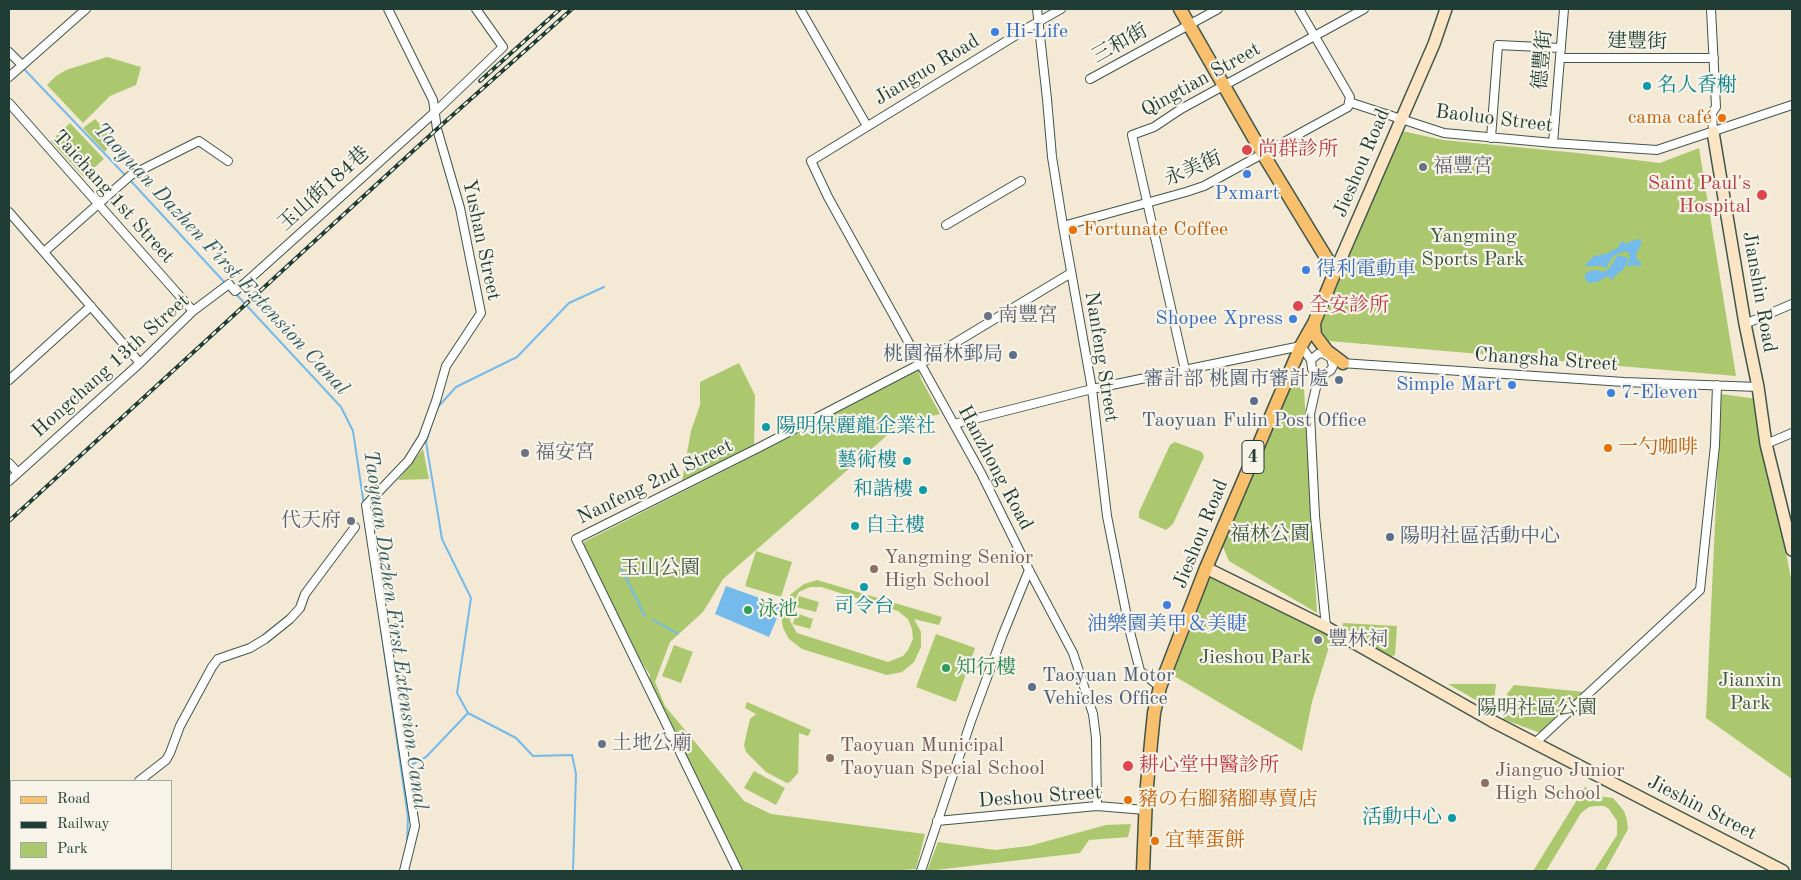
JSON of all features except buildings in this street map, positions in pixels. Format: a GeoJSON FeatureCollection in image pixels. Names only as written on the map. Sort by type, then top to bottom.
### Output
{"type":"FeatureCollection","features":[{"type":"Feature","properties":{"kind":"main road"},"geometry":{"type":"LineString","coordinates":[[1180,9],[1263,154],[1335,272]]}},
{"type":"Feature","properties":{"kind":"main road","name":"Jieshou Road"},"geometry":{"type":"LineString","coordinates":[[1143,871],[1145,810],[1154,714],[1160,687],[1206,568],[1301,346],[1314,323],[1335,272]]}},
{"type":"Feature","properties":{"kind":"main road"},"geometry":{"type":"LineString","coordinates":[[1314,323],[1315,335],[1338,362]]}},
{"type":"Feature","properties":{"kind":"street"},"geometry":{"type":"LineString","coordinates":[[9,77],[86,9]]}},
{"type":"Feature","properties":{"kind":"street","name":"Yushan Street"},"geometry":{"type":"LineString","coordinates":[[388,9],[433,100],[437,129],[460,208],[481,313],[446,366],[423,437],[408,461],[366,505],[415,826],[404,871]]}},
{"type":"Feature","properties":{"kind":"street","name":"玉山街184巷"},"geometry":{"type":"LineString","coordinates":[[235,291],[435,112],[503,47],[476,9]]}},
{"type":"Feature","properties":{"kind":"street"},"geometry":{"type":"LineString","coordinates":[[800,9],[866,126]]}},
{"type":"Feature","properties":{"kind":"street","name":"Nanfeng Street"},"geometry":{"type":"LineString","coordinates":[[1036,9],[1039,21],[1051,147],[1092,389],[1107,516],[1130,632],[1140,671],[1160,687]]}},
{"type":"Feature","properties":{"kind":"street","name":"Jianguo Road"},"geometry":{"type":"LineString","coordinates":[[811,161],[1061,9]]}},
{"type":"Feature","properties":{"kind":"street","name":"三和街"},"geometry":{"type":"LineString","coordinates":[[1090,79],[1218,9]]}},
{"type":"Feature","properties":{"kind":"street"},"geometry":{"type":"LineString","coordinates":[[1300,9],[1350,97],[1349,102]]}},
{"type":"Feature","properties":{"kind":"street","name":"Qingtian Street"},"geometry":{"type":"LineString","coordinates":[[1186,370],[1132,135],[1154,127],[1181,109],[1364,9]]}},
{"type":"Feature","properties":{"kind":"street","name":"Jieshou Road"},"geometry":{"type":"LineString","coordinates":[[1335,272],[1434,44],[1446,9]]}},
{"type":"Feature","properties":{"kind":"street","name":"德豐街"},"geometry":{"type":"LineString","coordinates":[[1553,143],[1564,9]]}},
{"type":"Feature","properties":{"kind":"street","name":"Jianshin Road"},"geometry":{"type":"LineString","coordinates":[[1711,9],[1716,107],[1712,113],[1713,132],[1745,324],[1758,387],[1766,444],[1792,550]]}},
{"type":"Feature","properties":{"kind":"street"},"geometry":{"type":"LineString","coordinates":[[1491,138],[1498,45],[1561,48]]}},
{"type":"Feature","properties":{"kind":"street"},"geometry":{"type":"LineString","coordinates":[[9,52],[20,67]]}},
{"type":"Feature","properties":{"kind":"street","name":"建豐街"},"geometry":{"type":"LineString","coordinates":[[1560,58],[1714,58]]}},
{"type":"Feature","properties":{"kind":"street","name":"Baoluo Street"},"geometry":{"type":"LineString","coordinates":[[1349,102],[1444,133],[1657,150],[1792,105]]}},
{"type":"Feature","properties":{"kind":"street","name":"永美街"},"geometry":{"type":"LineString","coordinates":[[1063,226],[1204,186],[1348,107],[1349,102]]}},
{"type":"Feature","properties":{"kind":"street","name":"Taichang 1st Street"},"geometry":{"type":"LineString","coordinates":[[9,104],[193,311]]}},
{"type":"Feature","properties":{"kind":"street"},"geometry":{"type":"LineString","coordinates":[[44,252],[127,178],[199,141],[228,161]]}},
{"type":"Feature","properties":{"kind":"street","name":"Hanzhong Road"},"geometry":{"type":"LineString","coordinates":[[811,161],[828,197],[998,506],[1073,653],[1084,681],[1093,714],[1096,738],[1098,806]]}},
{"type":"Feature","properties":{"kind":"street"},"geometry":{"type":"LineString","coordinates":[[946,225],[1021,181]]}},
{"type":"Feature","properties":{"kind":"street"},"geometry":{"type":"LineString","coordinates":[[9,212],[140,363]]}},
{"type":"Feature","properties":{"kind":"street","name":"Nanfeng 2nd Street"},"geometry":{"type":"LineString","coordinates":[[738,871],[576,539],[774,440],[920,364],[1071,273]]}},
{"type":"Feature","properties":{"kind":"street","name":"Hongchang 13th Street"},"geometry":{"type":"LineString","coordinates":[[9,481],[140,363],[193,311],[227,285],[235,291]]}},
{"type":"Feature","properties":{"kind":"street"},"geometry":{"type":"LineString","coordinates":[[1745,324],[1792,304]]}},
{"type":"Feature","properties":{"kind":"street"},"geometry":{"type":"LineString","coordinates":[[9,380],[91,306]]}},
{"type":"Feature","properties":{"kind":"street"},"geometry":{"type":"LineString","coordinates":[[954,424],[1092,389],[1301,346],[1311,360],[1312,369],[1319,374],[1327,373],[1338,362]]}},
{"type":"Feature","properties":{"kind":"street","name":"Changsha Street"},"geometry":{"type":"LineString","coordinates":[[1311,360],[1318,354],[1323,353],[1338,362],[1624,382],[1758,387]]}},
{"type":"Feature","properties":{"kind":"street"},"geometry":{"type":"LineString","coordinates":[[1319,374],[1310,414],[1315,516],[1326,627]]}},
{"type":"Feature","properties":{"kind":"street"},"geometry":{"type":"LineString","coordinates":[[1535,743],[1700,590],[1718,385]]}},
{"type":"Feature","properties":{"kind":"street"},"geometry":{"type":"LineString","coordinates":[[1766,444],[1792,433]]}},
{"type":"Feature","properties":{"kind":"street"},"geometry":{"type":"LineString","coordinates":[[9,463],[18,473]]}},
{"type":"Feature","properties":{"kind":"street"},"geometry":{"type":"LineString","coordinates":[[140,780],[166,760],[170,754],[180,726],[218,659],[250,648],[265,639],[290,619],[300,608],[306,594],[355,527]]}},
{"type":"Feature","properties":{"kind":"street","name":"Jieshin Street"},"geometry":{"type":"LineString","coordinates":[[1206,568],[1326,627],[1535,743],[1783,871]]}},
{"type":"Feature","properties":{"kind":"street","name":"Deshou Street"},"geometry":{"type":"LineString","coordinates":[[921,871],[978,704],[1029,570]]}},
{"type":"Feature","properties":{"kind":"street","name":"Deshou Street"},"geometry":{"type":"LineString","coordinates":[[938,821],[1098,806],[1145,810]]}},
{"type":"Feature","properties":{"kind":"green space"},"geometry":{"type":"Polygon","coordinates":[[[107,57],[141,67],[136,85],[110,96],[83,123],[47,85],[66,70],[107,57]]]}},
{"type":"Feature","properties":{"kind":"green space"},"geometry":{"type":"Polygon","coordinates":[[[95,119],[113,138],[105,152],[83,128],[95,119]]]}},
{"type":"Feature","properties":{"kind":"green space"},"geometry":{"type":"Polygon","coordinates":[[[70,123],[104,159],[84,177],[51,141],[70,123]]]}},
{"type":"Feature","properties":{"kind":"green space","name":"Yangming Sports Park"},"geometry":{"type":"Polygon","coordinates":[[[1402,131],[1443,140],[1660,163],[1699,148],[1736,376],[1329,341],[1319,327],[1402,131]]]}},
{"type":"Feature","properties":{"kind":"green space"},"geometry":{"type":"Polygon","coordinates":[[[739,363],[755,395],[754,447],[682,481],[691,431],[700,405],[700,382],[739,363]]]}},
{"type":"Feature","properties":{"kind":"green space","name":"玉山公園"},"geometry":{"type":"Polygon","coordinates":[[[918,369],[921,379],[940,414],[900,424],[723,579],[703,612],[670,642],[655,682],[665,706],[744,801],[771,814],[925,834],[916,869],[888,871],[742,871],[648,683],[650,675],[637,655],[583,549],[584,542],[802,431],[918,369]]]}},
{"type":"Feature","properties":{"kind":"green space","name":"福林公園"},"geometry":{"type":"Polygon","coordinates":[[[1303,372],[1317,613],[1229,561],[1221,542],[1290,375],[1303,372]]]}},
{"type":"Feature","properties":{"kind":"green space","name":"Jianxin Park"},"geometry":{"type":"Polygon","coordinates":[[[1721,394],[1757,399],[1792,584],[1792,779],[1706,718],[1721,394]]]}},
{"type":"Feature","properties":{"kind":"green space"},"geometry":{"type":"Polygon","coordinates":[[[1175,442],[1202,452],[1204,457],[1173,524],[1166,530],[1139,518],[1139,512],[1170,445],[1175,442]]]}},
{"type":"Feature","properties":{"kind":"green space"},"geometry":{"type":"Polygon","coordinates":[[[423,449],[429,479],[398,480],[423,449]]]}},
{"type":"Feature","properties":{"kind":"green space"},"geometry":{"type":"Polygon","coordinates":[[[756,551],[792,562],[781,597],[745,586],[756,551]]]}},
{"type":"Feature","properties":{"kind":"green space","name":"Jieshou Park"},"geometry":{"type":"Polygon","coordinates":[[[1210,567],[1332,637],[1312,702],[1302,751],[1169,673],[1210,567]]]}},
{"type":"Feature","properties":{"kind":"green space"},"geometry":{"type":"Polygon","coordinates":[[[817,580],[942,617],[939,625],[914,619],[921,632],[921,647],[914,662],[902,672],[887,675],[802,649],[789,639],[783,628],[781,616],[784,605],[791,594],[804,584],[817,580]],[[810,587],[799,592],[792,605],[790,621],[797,633],[888,662],[903,656],[908,650],[913,639],[912,629],[908,619],[898,611],[821,587],[810,587]]]}},
{"type":"Feature","properties":{"kind":"green space"},"geometry":{"type":"Polygon","coordinates":[[[799,596],[819,602],[816,612],[796,607],[799,596]]]}},
{"type":"Feature","properties":{"kind":"green space"},"geometry":{"type":"Polygon","coordinates":[[[796,613],[813,619],[810,629],[793,624],[796,613]]]}},
{"type":"Feature","properties":{"kind":"green space"},"geometry":{"type":"Polygon","coordinates":[[[1343,623],[1397,626],[1395,655],[1389,657],[1342,631],[1343,623]]]}},
{"type":"Feature","properties":{"kind":"green space","name":"知行樓"},"geometry":{"type":"Polygon","coordinates":[[[936,634],[975,648],[956,702],[916,687],[936,634]]]}},
{"type":"Feature","properties":{"kind":"green space"},"geometry":{"type":"Polygon","coordinates":[[[674,645],[693,652],[681,683],[662,676],[674,645]]]}},
{"type":"Feature","properties":{"kind":"green space"},"geometry":{"type":"Polygon","coordinates":[[[1448,684],[1496,684],[1493,710],[1448,684]]]}},
{"type":"Feature","properties":{"kind":"green space","name":"陽明社區公園"},"geometry":{"type":"Polygon","coordinates":[[[1514,685],[1585,692],[1543,734],[1503,719],[1507,694],[1514,685]]]}},
{"type":"Feature","properties":{"kind":"green space"},"geometry":{"type":"Polygon","coordinates":[[[747,702],[811,730],[808,736],[799,733],[798,773],[790,782],[787,783],[766,772],[746,752],[744,745],[750,719],[756,714],[745,708],[747,702]]]}},
{"type":"Feature","properties":{"kind":"green space"},"geometry":{"type":"Polygon","coordinates":[[[754,771],[785,788],[776,805],[744,788],[754,771]]]}},
{"type":"Feature","properties":{"kind":"green space"},"geometry":{"type":"Polygon","coordinates":[[[1585,787],[1591,790],[1588,798],[1597,796],[1613,798],[1624,811],[1627,820],[1628,829],[1605,871],[1594,871],[1617,835],[1617,821],[1609,809],[1604,806],[1596,806],[1589,807],[1581,813],[1546,871],[1533,871],[1585,787]]]}},
{"type":"Feature","properties":{"kind":"green space"},"geometry":{"type":"Polygon","coordinates":[[[1131,824],[1128,837],[1089,840],[1080,853],[927,871],[938,842],[995,850],[1029,846],[1106,825],[1131,824]]]}},
{"type":"Feature","properties":{"kind":"water"},"geometry":{"type":"Polygon","coordinates":[[[1640,239],[1642,243],[1636,254],[1637,259],[1642,264],[1640,267],[1636,265],[1627,267],[1630,257],[1629,253],[1625,251],[1616,254],[1606,268],[1602,266],[1585,266],[1594,256],[1606,254],[1619,247],[1621,241],[1627,244],[1640,239]]]}},
{"type":"Feature","properties":{"kind":"water"},"geometry":{"type":"Polygon","coordinates":[[[1618,255],[1629,258],[1624,269],[1613,277],[1614,281],[1608,276],[1597,282],[1589,283],[1585,279],[1585,274],[1590,271],[1597,270],[1603,272],[1609,269],[1618,255]]]}},
{"type":"Feature","properties":{"kind":"water","name":"泳池"},"geometry":{"type":"Polygon","coordinates":[[[726,586],[782,606],[769,637],[715,614],[726,586]]]}},
{"type":"Feature","properties":{"kind":"waterway","name":"Taoyuan Dazhen First Extension Canal"},"geometry":{"type":"LineString","coordinates":[[25,70],[126,176]]}},
{"type":"Feature","properties":{"kind":"waterway","name":"Taoyuan Dazhen First Extension Canal"},"geometry":{"type":"LineString","coordinates":[[129,179],[226,284]]}},
{"type":"Feature","properties":{"kind":"waterway"},"geometry":{"type":"LineString","coordinates":[[437,408],[456,387],[517,357],[569,303],[604,287]]}},
{"type":"Feature","properties":{"kind":"waterway","name":"Taoyuan Dazhen First Extension Canal"},"geometry":{"type":"LineString","coordinates":[[235,293],[341,407],[353,431],[364,505]]}},
{"type":"Feature","properties":{"kind":"waterway"},"geometry":{"type":"LineString","coordinates":[[430,429],[426,442],[442,539],[471,598],[457,693],[468,713]]}},
{"type":"Feature","properties":{"kind":"waterway"},"geometry":{"type":"LineString","coordinates":[[621,568],[645,616]]}},
{"type":"Feature","properties":{"kind":"waterway","name":"Taoyuan Dazhen First Extension Canal"},"geometry":{"type":"LineString","coordinates":[[376,594],[408,817],[407,842]]}},
{"type":"Feature","properties":{"kind":"waterway"},"geometry":{"type":"LineString","coordinates":[[653,620],[678,634]]}},
{"type":"Feature","properties":{"kind":"waterway"},"geometry":{"type":"LineString","coordinates":[[409,766],[426,757],[468,713],[516,738],[533,756],[572,755],[576,774],[573,871]]}},
{"type":"Feature","properties":{"kind":"railway"},"geometry":{"type":"LineString","coordinates":[[480,81],[560,9]]}},
{"type":"Feature","properties":{"kind":"railway"},"geometry":{"type":"LineString","coordinates":[[9,521],[437,129],[572,9]]}},
{"type":"Feature","properties":{"kind":"place","name":"Hi-Life"},"geometry":{"type":"Point","coordinates":[995,32]}},
{"type":"Feature","properties":{"kind":"place","name":"名人香榭"},"geometry":{"type":"Point","coordinates":[1647,86]}},
{"type":"Feature","properties":{"kind":"place","name":"cama café"},"geometry":{"type":"Point","coordinates":[1722,118]}},
{"type":"Feature","properties":{"kind":"place","name":"尚群診所"},"geometry":{"type":"Point","coordinates":[1247,150]}},
{"type":"Feature","properties":{"kind":"place","name":"福豐宮"},"geometry":{"type":"Point","coordinates":[1423,167]}},
{"type":"Feature","properties":{"kind":"place","name":"Pxmart"},"geometry":{"type":"Point","coordinates":[1247,174]}},
{"type":"Feature","properties":{"kind":"place","name":"Saint Paul's Hospital"},"geometry":{"type":"Point","coordinates":[1762,195]}},
{"type":"Feature","properties":{"kind":"place","name":"Fortunate Coffee"},"geometry":{"type":"Point","coordinates":[1073,230]}},
{"type":"Feature","properties":{"kind":"place","name":"得利電動車"},"geometry":{"type":"Point","coordinates":[1306,270]}},
{"type":"Feature","properties":{"kind":"place","name":"全安診所"},"geometry":{"type":"Point","coordinates":[1298,306]}},
{"type":"Feature","properties":{"kind":"place","name":"南豐宮"},"geometry":{"type":"Point","coordinates":[988,316]}},
{"type":"Feature","properties":{"kind":"place","name":"Shopee Xpress"},"geometry":{"type":"Point","coordinates":[1293,319]}},
{"type":"Feature","properties":{"kind":"place","name":"桃園福林郵局"},"geometry":{"type":"Point","coordinates":[1013,355]}},
{"type":"Feature","properties":{"kind":"place","name":"審計部 桃園市審計處"},"geometry":{"type":"Point","coordinates":[1339,380]}},
{"type":"Feature","properties":{"kind":"place","name":"Simple Mart"},"geometry":{"type":"Point","coordinates":[1512,385]}},
{"type":"Feature","properties":{"kind":"place","name":"7-Eleven"},"geometry":{"type":"Point","coordinates":[1611,393]}},
{"type":"Feature","properties":{"kind":"place","name":"Taoyuan Fulin Post Office"},"geometry":{"type":"Point","coordinates":[1254,401]}},
{"type":"Feature","properties":{"kind":"place","name":"陽明保麗龍企業社"},"geometry":{"type":"Point","coordinates":[766,427]}},
{"type":"Feature","properties":{"kind":"place","name":"一勺咖啡"},"geometry":{"type":"Point","coordinates":[1608,448]}},
{"type":"Feature","properties":{"kind":"place","name":"福安宮"},"geometry":{"type":"Point","coordinates":[525,453]}},
{"type":"Feature","properties":{"kind":"place","name":"藝術樓"},"geometry":{"type":"Point","coordinates":[907,461]}},
{"type":"Feature","properties":{"kind":"place","name":"和諧樓"},"geometry":{"type":"Point","coordinates":[923,490]}},
{"type":"Feature","properties":{"kind":"place","name":"代天府"},"geometry":{"type":"Point","coordinates":[351,521]}},
{"type":"Feature","properties":{"kind":"place","name":"自主樓"},"geometry":{"type":"Point","coordinates":[855,526]}},
{"type":"Feature","properties":{"kind":"place","name":"陽明社區活動中心"},"geometry":{"type":"Point","coordinates":[1390,537]}},
{"type":"Feature","properties":{"kind":"place","name":"Yangming Senior High School"},"geometry":{"type":"Point","coordinates":[874,569]}},
{"type":"Feature","properties":{"kind":"place","name":"司令台"},"geometry":{"type":"Point","coordinates":[864,587]}},
{"type":"Feature","properties":{"kind":"place","name":"油樂園美甲＆美睫"},"geometry":{"type":"Point","coordinates":[1167,605]}},
{"type":"Feature","properties":{"kind":"place","name":"泳池"},"geometry":{"type":"Point","coordinates":[748,610]}},
{"type":"Feature","properties":{"kind":"place","name":"豐林祠"},"geometry":{"type":"Point","coordinates":[1318,640]}},
{"type":"Feature","properties":{"kind":"place","name":"知行樓"},"geometry":{"type":"Point","coordinates":[946,668]}},
{"type":"Feature","properties":{"kind":"place","name":"Taoyuan Motor Vehicles Office"},"geometry":{"type":"Point","coordinates":[1032,687]}},
{"type":"Feature","properties":{"kind":"place","name":"土地公廟"},"geometry":{"type":"Point","coordinates":[602,744]}},
{"type":"Feature","properties":{"kind":"place","name":"Taoyuan Municipal Taoyuan Special School"},"geometry":{"type":"Point","coordinates":[830,758]}},
{"type":"Feature","properties":{"kind":"place","name":"耕心堂中醫診所"},"geometry":{"type":"Point","coordinates":[1128,766]}},
{"type":"Feature","properties":{"kind":"place","name":"Jianguo Junior High School"},"geometry":{"type":"Point","coordinates":[1485,783]}},
{"type":"Feature","properties":{"kind":"place","name":"豬の右腳豬腳專賣店"},"geometry":{"type":"Point","coordinates":[1128,800]}},
{"type":"Feature","properties":{"kind":"place","name":"活動中心"},"geometry":{"type":"Point","coordinates":[1452,818]}},
{"type":"Feature","properties":{"kind":"place","name":"宜華蛋餅"},"geometry":{"type":"Point","coordinates":[1155,841]}}]}
